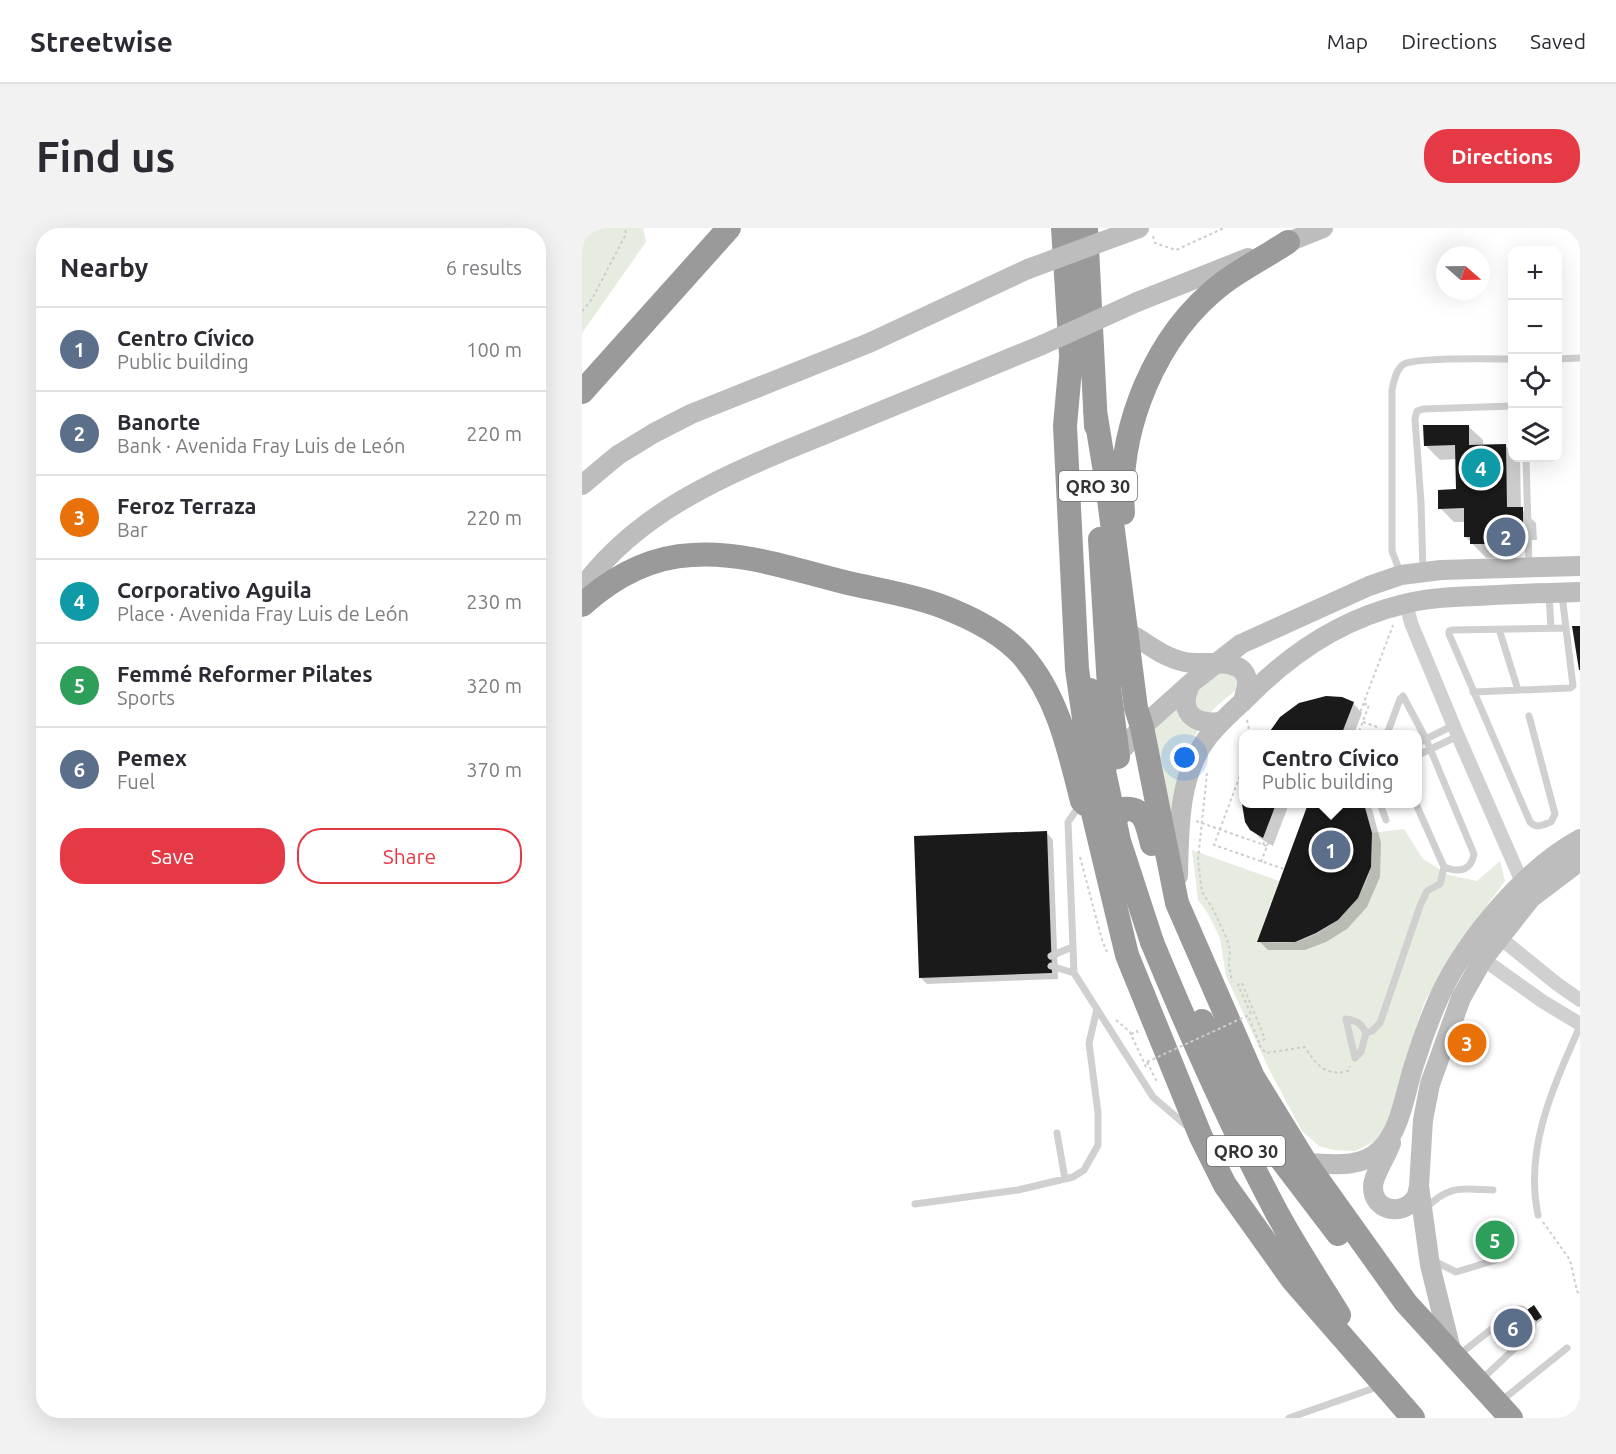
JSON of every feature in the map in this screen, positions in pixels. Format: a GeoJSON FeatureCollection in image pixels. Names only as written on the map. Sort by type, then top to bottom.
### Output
{"type":"FeatureCollection","features":[{"type":"Feature","properties":{"kind":"highway"},"geometry":{"type":"LineString","coordinates":[[582,392],[729,228]]}},
{"type":"Feature","properties":{"kind":"highway"},"geometry":{"type":"LineString","coordinates":[[1063,228],[1078,289]]}},
{"type":"Feature","properties":{"kind":"highway"},"geometry":{"type":"LineString","coordinates":[[1078,289],[1086,228]]}},
{"type":"Feature","properties":{"kind":"highway"},"geometry":{"type":"LineString","coordinates":[[1142,727],[1142,695],[1121,493],[1129,432],[1150,376],[1183,321],[1222,284],[1288,242]]}},
{"type":"Feature","properties":{"kind":"highway","name":"QRO 30"},"geometry":{"type":"LineString","coordinates":[[1078,289],[1071,358],[1087,670],[1100,688]]}},
{"type":"Feature","properties":{"kind":"highway","name":"QRO 30"},"geometry":{"type":"LineString","coordinates":[[1078,289],[1095,411],[1104,620],[1100,688],[1158,936],[1187,1026],[1278,1215],[1341,1318],[1355,1353]]}},
{"type":"Feature","properties":{"kind":"highway"},"geometry":{"type":"LineString","coordinates":[[1071,358],[1065,426],[1077,669],[1090,799]]}},
{"type":"Feature","properties":{"kind":"highway"},"geometry":{"type":"LineString","coordinates":[[1095,411],[1107,484],[1136,708],[1142,727]]}},
{"type":"Feature","properties":{"kind":"highway"},"geometry":{"type":"LineString","coordinates":[[582,605],[599,589],[632,570],[691,555],[751,560],[940,606],[985,626],[1021,655],[1047,691],[1090,799]]}},
{"type":"Feature","properties":{"kind":"highway","name":"QRO 30"},"geometry":{"type":"LineString","coordinates":[[1142,727],[1178,903],[1253,1077],[1306,1163],[1406,1303]]}},
{"type":"Feature","properties":{"kind":"highway","name":"QRO 30"},"geometry":{"type":"LineString","coordinates":[[1090,799],[1127,955],[1201,1137],[1225,1185],[1292,1279],[1413,1418]]}},
{"type":"Feature","properties":{"kind":"highway"},"geometry":{"type":"LineString","coordinates":[[1106,869],[1111,826],[1118,814],[1123,809],[1131,808],[1140,812],[1146,819],[1167,907],[1234,1066],[1253,1077]]}},
{"type":"Feature","properties":{"kind":"highway","name":"QRO 30"},"geometry":{"type":"LineString","coordinates":[[1158,936],[1261,1133],[1338,1234],[1406,1303],[1504,1411]]}},
{"type":"Feature","properties":{"kind":"main road"},"geometry":{"type":"LineString","coordinates":[[582,485],[618,455],[691,414],[869,343],[1028,269],[1139,228]]}},
{"type":"Feature","properties":{"kind":"main road"},"geometry":{"type":"LineString","coordinates":[[582,588],[595,570],[629,536],[693,492],[761,461],[1042,345],[1137,302],[1323,228]]}},
{"type":"Feature","properties":{"kind":"main road"},"geometry":{"type":"LineString","coordinates":[[1090,799],[1142,727],[1191,683],[1241,644],[1369,586],[1401,575],[1423,571],[1580,566]]}},
{"type":"Feature","properties":{"kind":"main road"},"geometry":{"type":"LineString","coordinates":[[1178,903],[1181,816],[1185,788],[1197,756],[1207,738],[1221,722],[1277,668],[1334,630],[1376,612],[1406,603],[1437,598],[1563,592]]}},
{"type":"Feature","properties":{"kind":"main road"},"geometry":{"type":"LineString","coordinates":[[1136,637],[1162,654],[1186,662],[1237,666],[1245,675],[1247,682],[1243,702]]}},
{"type":"Feature","properties":{"kind":"main road"},"geometry":{"type":"LineString","coordinates":[[1191,683],[1186,709],[1197,721],[1221,722]]}},
{"type":"Feature","properties":{"kind":"main road"},"geometry":{"type":"LineString","coordinates":[[1580,839],[1567,846],[1468,949],[1442,992],[1413,1065],[1388,1152],[1375,1179],[1373,1187],[1376,1199],[1383,1207],[1392,1210],[1405,1207],[1416,1199],[1419,1186],[1423,1120],[1430,1084],[1461,998],[1483,959],[1499,937],[1526,890],[1580,861]]}},
{"type":"Feature","properties":{"kind":"main road"},"geometry":{"type":"LineString","coordinates":[[1306,1163],[1350,1164],[1366,1160],[1379,1150],[1394,1131]]}},
{"type":"Feature","properties":{"kind":"main road"},"geometry":{"type":"LineString","coordinates":[[1419,1186],[1429,1258],[1453,1356]]}},
{"type":"Feature","properties":{"kind":"street"},"geometry":{"type":"LineString","coordinates":[[1406,603],[1456,730],[1526,890]]}},
{"type":"Feature","properties":{"kind":"street"},"geometry":{"type":"LineString","coordinates":[[1499,937],[1580,1000]]}},
{"type":"Feature","properties":{"kind":"street"},"geometry":{"type":"LineString","coordinates":[[1483,959],[1580,1025]]}},
{"type":"Feature","properties":{"kind":"lane"},"geometry":{"type":"LineString","coordinates":[[1562,359],[1580,358]]}},
{"type":"Feature","properties":{"kind":"lane"},"geometry":{"type":"LineString","coordinates":[[1401,575],[1392,551],[1391,526],[1392,390],[1396,374],[1404,364],[1426,360],[1508,359]]}},
{"type":"Feature","properties":{"kind":"lane"},"geometry":{"type":"LineString","coordinates":[[1423,571],[1415,418],[1417,411],[1508,406]]}},
{"type":"Feature","properties":{"kind":"lane"},"geometry":{"type":"LineString","coordinates":[[1526,462],[1529,567]]}},
{"type":"Feature","properties":{"kind":"lane"},"geometry":{"type":"LineString","coordinates":[[1551,628],[1563,592]]}},
{"type":"Feature","properties":{"kind":"lane"},"geometry":{"type":"LineString","coordinates":[[1473,692],[1570,688],[1573,686],[1563,592]]}},
{"type":"Feature","properties":{"kind":"lane"},"geometry":{"type":"LineString","coordinates":[[1529,716],[1555,814],[1551,822],[1538,827],[1530,822],[1449,631],[1566,628]]}},
{"type":"Feature","properties":{"kind":"lane"},"geometry":{"type":"LineString","coordinates":[[1499,629],[1518,690]]}},
{"type":"Feature","properties":{"kind":"lane"},"geometry":{"type":"LineString","coordinates":[[1389,730],[1403,696],[1420,730]]}},
{"type":"Feature","properties":{"kind":"lane"},"geometry":{"type":"LineString","coordinates":[[1422,741],[1456,730]]}},
{"type":"Feature","properties":{"kind":"lane"},"geometry":{"type":"LineString","coordinates":[[1422,753],[1456,730]]}},
{"type":"Feature","properties":{"kind":"lane"},"geometry":{"type":"LineString","coordinates":[[1422,733],[1474,854],[1472,862],[1465,869],[1455,872],[1444,867]]}},
{"type":"Feature","properties":{"kind":"lane"},"geometry":{"type":"LineString","coordinates":[[1090,799],[1068,822],[1074,973],[1153,1097],[1201,1137]]}},
{"type":"Feature","properties":{"kind":"lane"},"geometry":{"type":"LineString","coordinates":[[1382,808],[1386,820]]}},
{"type":"Feature","properties":{"kind":"lane"},"geometry":{"type":"LineString","coordinates":[[1366,1033],[1372,1031],[1380,1023],[1420,906],[1427,891],[1440,884],[1444,867],[1418,808]]}},
{"type":"Feature","properties":{"kind":"lane"},"geometry":{"type":"LineString","coordinates":[[1051,956],[1072,946]]}},
{"type":"Feature","properties":{"kind":"lane"},"geometry":{"type":"LineString","coordinates":[[1051,966],[1074,973]]}},
{"type":"Feature","properties":{"kind":"lane"},"geometry":{"type":"LineString","coordinates":[[915,1204],[1018,1190],[1073,1177],[1084,1170],[1098,1145],[1098,1113],[1089,1043],[1097,1009]]}},
{"type":"Feature","properties":{"kind":"lane"},"geometry":{"type":"LineString","coordinates":[[1346,1019],[1362,1024],[1366,1033],[1361,1053],[1355,1058],[1346,1019]]}},
{"type":"Feature","properties":{"kind":"lane"},"geometry":{"type":"LineString","coordinates":[[1538,1215],[1534,1196],[1534,1162],[1542,1120],[1580,1025]]}},
{"type":"Feature","properties":{"kind":"lane"},"geometry":{"type":"LineString","coordinates":[[1057,1132],[1065,1179]]}},
{"type":"Feature","properties":{"kind":"lane"},"geometry":{"type":"LineString","coordinates":[[1422,1212],[1438,1195],[1451,1189],[1493,1190]]}},
{"type":"Feature","properties":{"kind":"lane"},"geometry":{"type":"LineString","coordinates":[[1429,1258],[1456,1272],[1499,1259]]}},
{"type":"Feature","properties":{"kind":"lane"},"geometry":{"type":"LineString","coordinates":[[1453,1356],[1517,1309],[1525,1312]]}},
{"type":"Feature","properties":{"kind":"lane"},"geometry":{"type":"LineString","coordinates":[[1479,1382],[1532,1333],[1533,1323]]}},
{"type":"Feature","properties":{"kind":"lane"},"geometry":{"type":"LineString","coordinates":[[1504,1411],[1567,1348]]}},
{"type":"Feature","properties":{"kind":"lane"},"geometry":{"type":"LineString","coordinates":[[1289,1418],[1382,1385]]}},
{"type":"Feature","properties":{"kind":"path"},"geometry":{"type":"LineString","coordinates":[[582,311],[592,299],[626,234],[625,228]]}},
{"type":"Feature","properties":{"kind":"path"},"geometry":{"type":"LineString","coordinates":[[1150,228],[1155,243],[1176,249],[1224,228]]}},
{"type":"Feature","properties":{"kind":"path"},"geometry":{"type":"LineString","coordinates":[[1354,730],[1393,622]]}},
{"type":"Feature","properties":{"kind":"path"},"geometry":{"type":"LineString","coordinates":[[1360,730],[1369,705],[1364,704]]}},
{"type":"Feature","properties":{"kind":"path"},"geometry":{"type":"LineString","coordinates":[[1363,722],[1381,729]]}},
{"type":"Feature","properties":{"kind":"path"},"geometry":{"type":"LineString","coordinates":[[1208,766],[1198,860],[1202,892],[1227,939],[1232,983],[1259,1044],[1266,1053],[1305,1047],[1320,1067],[1332,1072],[1348,1071],[1355,1058]]}},
{"type":"Feature","properties":{"kind":"path"},"geometry":{"type":"LineString","coordinates":[[1239,778],[1214,845],[1284,869]]}},
{"type":"Feature","properties":{"kind":"path"},"geometry":{"type":"LineString","coordinates":[[1261,861],[1279,808]]}},
{"type":"Feature","properties":{"kind":"path"},"geometry":{"type":"LineString","coordinates":[[1181,816],[1265,845]]}},
{"type":"Feature","properties":{"kind":"path"},"geometry":{"type":"LineString","coordinates":[[1131,1034],[1154,1084],[1157,1082],[1147,1062],[1251,1014],[1238,985],[1242,983],[1265,1039],[1259,1042],[1249,1018]]}},
{"type":"Feature","properties":{"kind":"path"},"geometry":{"type":"LineString","coordinates":[[1538,1215],[1570,1260],[1576,1291],[1580,1296]]}},
{"type":"Feature","properties":{"kind":"shaded area"},"geometry":{"type":"Polygon","coordinates":[[[582,228],[643,228],[646,242],[582,333],[582,228]]]}},
{"type":"Feature","properties":{"kind":"shaded area"},"geometry":{"type":"Polygon","coordinates":[[[1218,665],[1240,673],[1238,688],[1210,713],[1190,746],[1179,776],[1169,840],[1153,725],[1218,665]]]}},
{"type":"Feature","properties":{"kind":"shaded area"},"geometry":{"type":"Polygon","coordinates":[[[1404,829],[1423,859],[1449,875],[1477,881],[1500,861],[1505,881],[1453,952],[1424,1003],[1390,1122],[1375,1141],[1355,1151],[1334,1150],[1319,1146],[1302,1131],[1269,1069],[1226,976],[1220,938],[1198,900],[1192,850],[1279,881],[1257,941],[1291,943],[1308,938],[1332,924],[1344,914],[1362,891],[1371,866],[1372,833],[1404,829]]]}},
{"type":"Feature","properties":{"kind":"building"},"geometry":{"type":"Polygon","coordinates":[[[1423,425],[1469,425],[1469,445],[1506,444],[1507,507],[1523,507],[1523,526],[1507,527],[1507,536],[1502,536],[1502,544],[1470,544],[1470,537],[1464,537],[1464,508],[1438,509],[1438,490],[1456,489],[1455,445],[1424,446],[1423,425]]]}},
{"type":"Feature","properties":{"kind":"building"},"geometry":{"type":"Polygon","coordinates":[[[1572,626],[1580,626],[1580,670],[1579,670],[1572,626]]]}},
{"type":"Feature","properties":{"kind":"building"},"geometry":{"type":"Polygon","coordinates":[[[1326,696],[1342,697],[1354,702],[1343,730],[1271,730],[1280,717],[1299,703],[1326,696]]]}},
{"type":"Feature","properties":{"kind":"building"},"geometry":{"type":"Polygon","coordinates":[[[1243,808],[1274,808],[1263,838],[1250,830],[1245,822],[1243,808]]]}},
{"type":"Feature","properties":{"kind":"building"},"geometry":{"type":"Polygon","coordinates":[[[1307,808],[1365,808],[1372,833],[1371,867],[1358,898],[1338,920],[1316,933],[1295,942],[1257,942],[1307,808]]]}},
{"type":"Feature","properties":{"kind":"building"},"geometry":{"type":"Polygon","coordinates":[[[1047,831],[1052,973],[919,978],[914,836],[1047,831]]]}},
{"type":"Feature","properties":{"kind":"building"},"geometry":{"type":"Polygon","coordinates":[[[1534,1305],[1542,1317],[1501,1345],[1493,1334],[1534,1305]]]}},
{"type":"Feature","properties":{"kind":"place","name":"Corporativo Aguila"},"geometry":{"type":"Point","coordinates":[1481,468]}},
{"type":"Feature","properties":{"kind":"place","name":"Banorte"},"geometry":{"type":"Point","coordinates":[1506,537]}},
{"type":"Feature","properties":{"kind":"place","name":"Centro Cívico"},"geometry":{"type":"Point","coordinates":[1331,850]}},
{"type":"Feature","properties":{"kind":"place","name":"Feroz Terraza"},"geometry":{"type":"Point","coordinates":[1467,1043]}},
{"type":"Feature","properties":{"kind":"place","name":"Femmé Reformer Pilates"},"geometry":{"type":"Point","coordinates":[1495,1240]}},
{"type":"Feature","properties":{"kind":"place","name":"Pemex"},"geometry":{"type":"Point","coordinates":[1513,1328]}}]}
